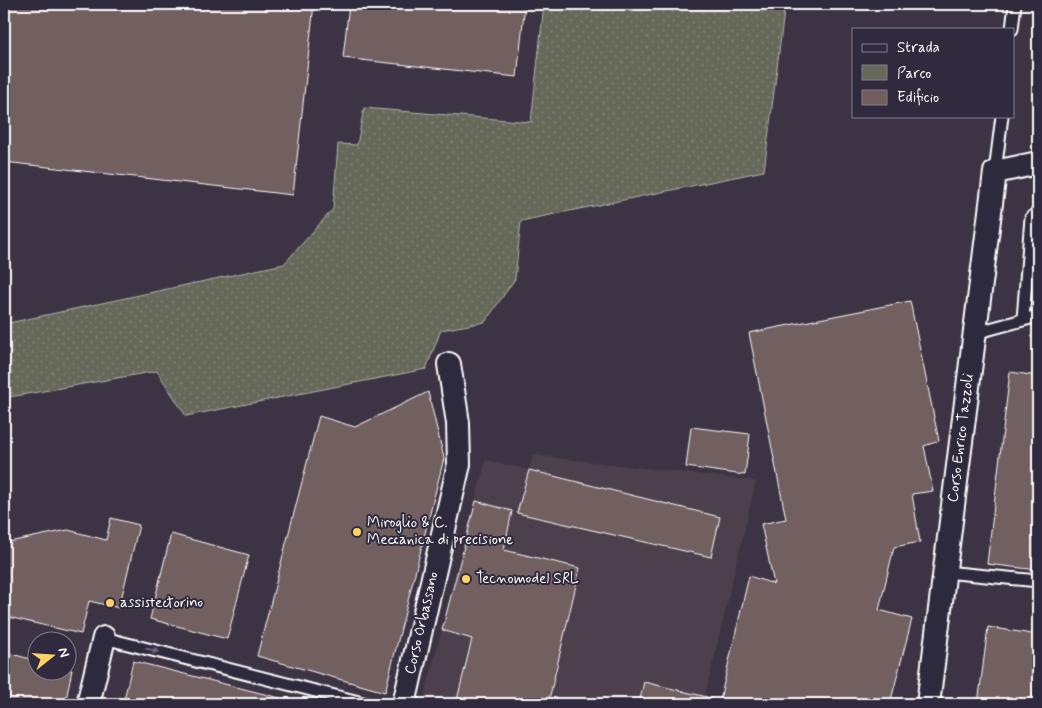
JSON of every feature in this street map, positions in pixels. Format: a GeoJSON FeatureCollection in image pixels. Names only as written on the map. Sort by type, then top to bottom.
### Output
{"type":"FeatureCollection","features":[{"type":"Feature","properties":{"kind":"street"},"geometry":{"type":"LineString","coordinates":[[995,172],[1038,163]]}},
{"type":"Feature","properties":{"kind":"street","name":"Corso Enrico Tazzoli"},"geometry":{"type":"LineString","coordinates":[[928,704],[995,172]]}},
{"type":"Feature","properties":{"kind":"street","name":"Corso Orbassano"},"geometry":{"type":"LineString","coordinates":[[404,704],[459,464],[458,423],[449,364]]}},
{"type":"Feature","properties":{"kind":"street"},"geometry":{"type":"LineString","coordinates":[[88,704],[104,638]]}},
{"type":"Feature","properties":{"kind":"lane"},"geometry":{"type":"LineString","coordinates":[[1012,28],[1015,4]]}},
{"type":"Feature","properties":{"kind":"lane","name":"Corso Enrico Tazzoli"},"geometry":{"type":"LineString","coordinates":[[995,172],[1002,118]]}},
{"type":"Feature","properties":{"kind":"lane"},"geometry":{"type":"LineString","coordinates":[[1023,319],[1033,262],[1031,218],[1038,212]]}},
{"type":"Feature","properties":{"kind":"lane"},"geometry":{"type":"LineString","coordinates":[[975,332],[1038,316]]}},
{"type":"Feature","properties":{"kind":"lane"},"geometry":{"type":"LineString","coordinates":[[944,572],[1038,581]]}},
{"type":"Feature","properties":{"kind":"lane"},"geometry":{"type":"LineString","coordinates":[[104,638],[367,704]]}},
{"type":"Feature","properties":{"kind":"shaded area"},"geometry":{"type":"Polygon","coordinates":[[[533,455],[756,481],[703,704],[432,704],[423,702],[486,460],[529,470],[533,455]]]}},
{"type":"Feature","properties":{"kind":"green space"},"geometry":{"type":"Polygon","coordinates":[[[544,4],[785,4],[764,171],[521,221],[515,279],[485,322],[441,330],[426,369],[186,416],[157,371],[4,398],[4,324],[284,264],[333,209],[338,144],[357,145],[364,108],[531,122],[544,4]]]}},
{"type":"Feature","properties":{"kind":"building"},"geometry":{"type":"Polygon","coordinates":[[[4,4],[314,4],[293,195],[4,162],[4,4]]]}},
{"type":"Feature","properties":{"kind":"building"},"geometry":{"type":"Polygon","coordinates":[[[349,4],[525,4],[517,77],[343,58],[349,4]]]}},
{"type":"Feature","properties":{"kind":"building"},"geometry":{"type":"Polygon","coordinates":[[[910,301],[939,441],[924,446],[933,491],[912,494],[920,542],[894,547],[879,610],[912,619],[890,704],[719,704],[749,576],[774,584],[761,524],[786,519],[749,333],[910,301]]]}},
{"type":"Feature","properties":{"kind":"building"},"geometry":{"type":"Polygon","coordinates":[[[1010,372],[1038,376],[1038,570],[987,564],[1010,372]]]}},
{"type":"Feature","properties":{"kind":"building","name":"Miroglio & C. Meccanica di precisione"},"geometry":{"type":"Polygon","coordinates":[[[428,392],[444,458],[385,692],[257,656],[319,416],[355,427],[428,392]]]}},
{"type":"Feature","properties":{"kind":"building"},"geometry":{"type":"Polygon","coordinates":[[[691,427],[750,434],[745,475],[686,467],[691,427]]]}},
{"type":"Feature","properties":{"kind":"building"},"geometry":{"type":"Polygon","coordinates":[[[529,470],[720,517],[711,557],[517,513],[529,470]]]}},
{"type":"Feature","properties":{"kind":"building"},"geometry":{"type":"Polygon","coordinates":[[[476,501],[512,511],[504,550],[580,568],[548,704],[456,704],[472,639],[442,630],[476,501]]]}},
{"type":"Feature","properties":{"kind":"building"},"geometry":{"type":"Polygon","coordinates":[[[111,518],[139,525],[119,608],[89,601],[81,634],[78,633],[78,630],[64,630],[4,616],[4,543],[68,530],[106,540],[111,518]]]}},
{"type":"Feature","properties":{"kind":"building"},"geometry":{"type":"Polygon","coordinates":[[[171,534],[249,555],[227,639],[150,619],[171,534]]]}},
{"type":"Feature","properties":{"kind":"building"},"geometry":{"type":"Polygon","coordinates":[[[988,627],[1038,635],[1038,654],[1032,704],[978,704],[988,627]]]}},
{"type":"Feature","properties":{"kind":"building"},"geometry":{"type":"Polygon","coordinates":[[[4,652],[28,658],[28,680],[70,680],[65,704],[4,704],[4,652]]]}},
{"type":"Feature","properties":{"kind":"building"},"geometry":{"type":"Polygon","coordinates":[[[133,661],[280,698],[279,704],[123,704],[133,661]]]}},
{"type":"Feature","properties":{"kind":"building"},"geometry":{"type":"Polygon","coordinates":[[[644,682],[711,698],[710,704],[639,704],[644,682]]]}},
{"type":"Feature","properties":{"kind":"place","name":"Miroglio & C. Meccanica di precisione"},"geometry":{"type":"Point","coordinates":[357,532]}},
{"type":"Feature","properties":{"kind":"place","name":"Tecnomodel SRL"},"geometry":{"type":"Point","coordinates":[466,579]}},
{"type":"Feature","properties":{"kind":"place","name":"assistectorino"},"geometry":{"type":"Point","coordinates":[110,603]}}]}
